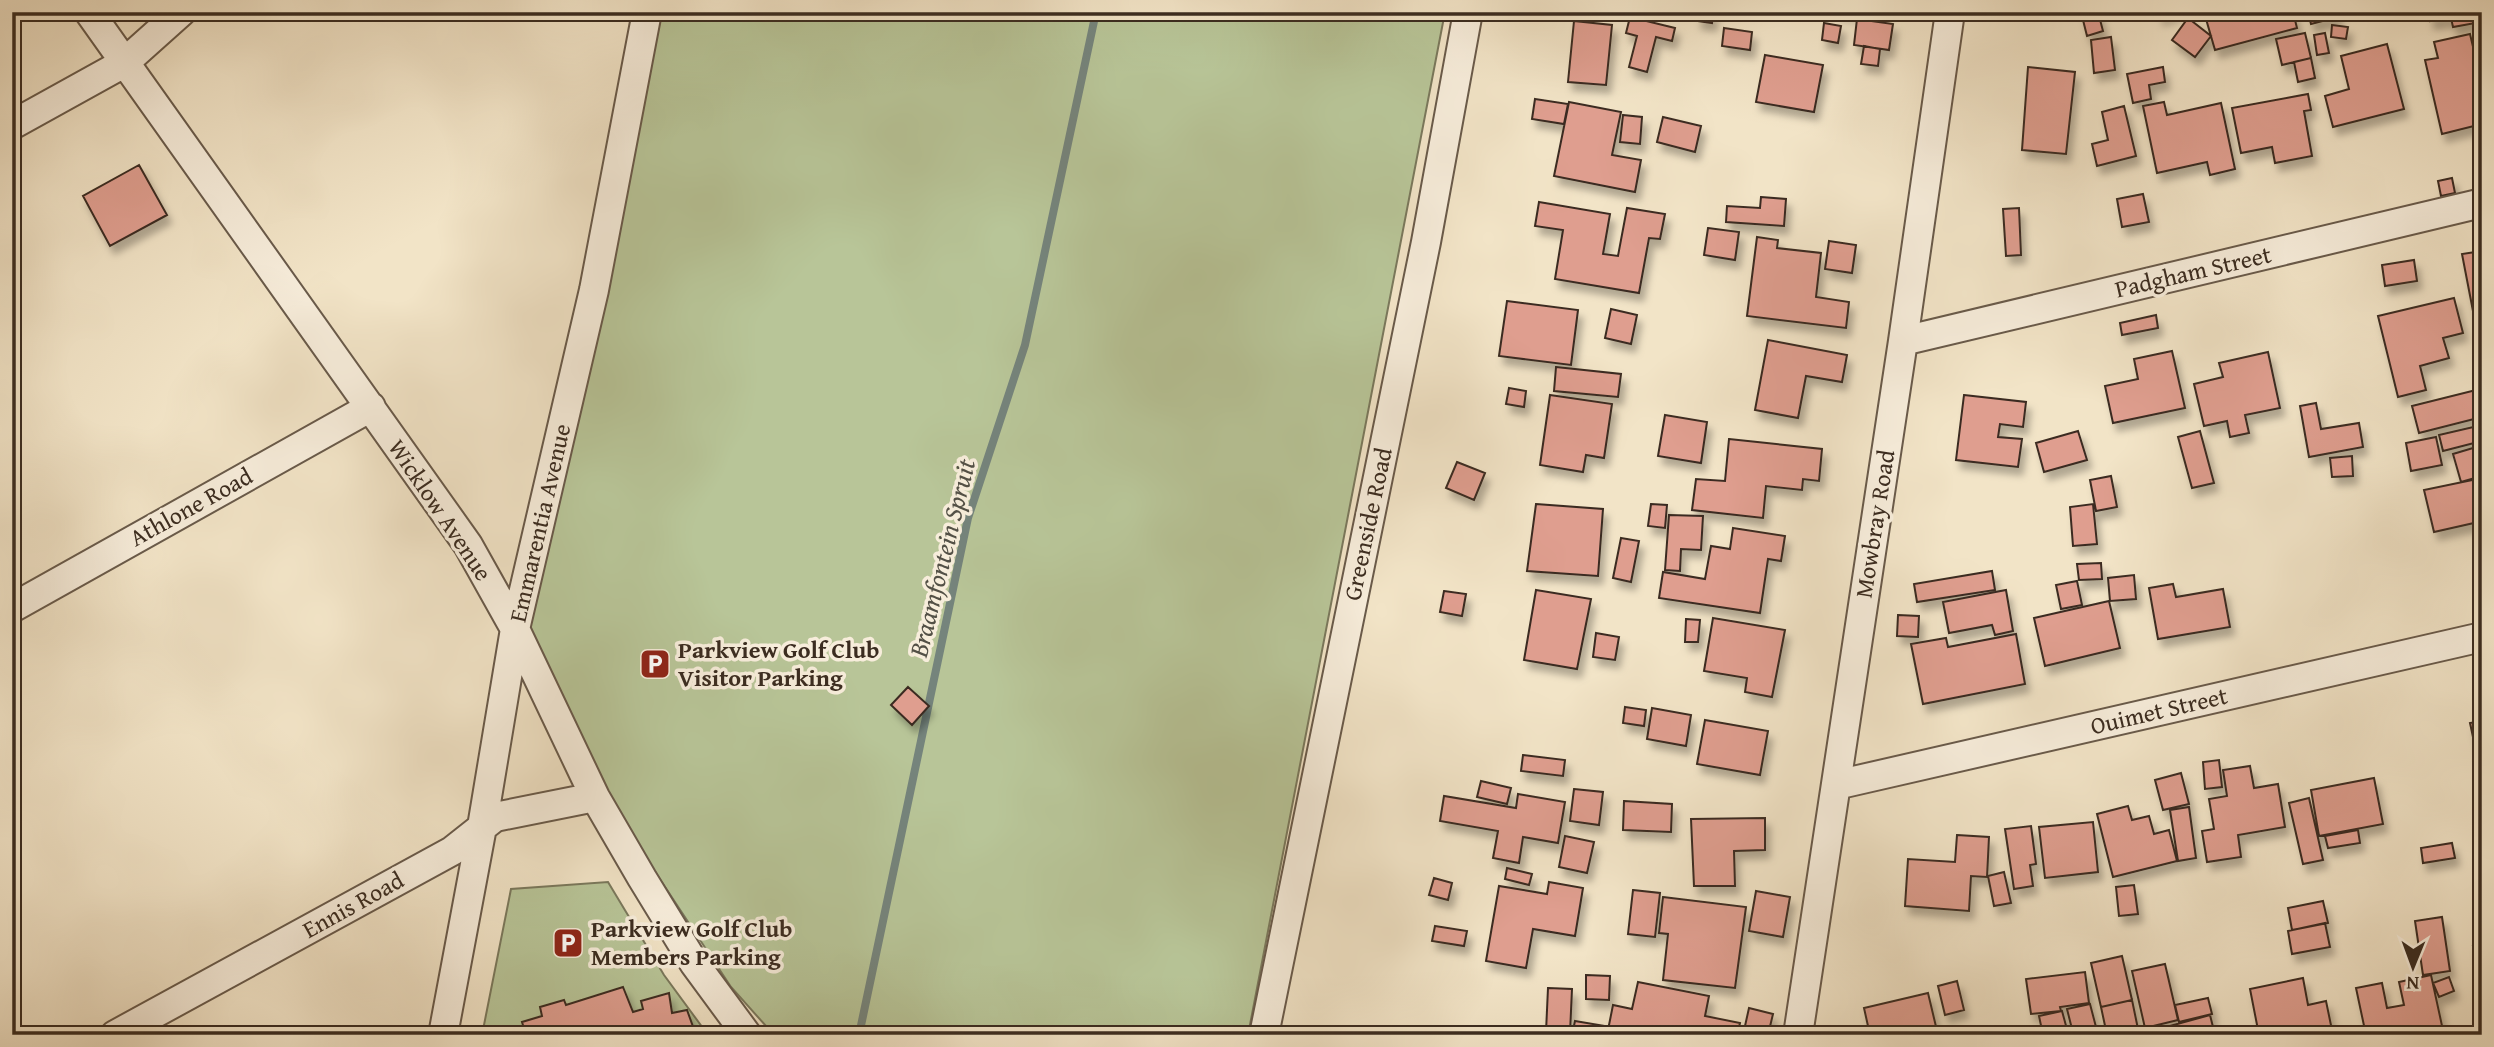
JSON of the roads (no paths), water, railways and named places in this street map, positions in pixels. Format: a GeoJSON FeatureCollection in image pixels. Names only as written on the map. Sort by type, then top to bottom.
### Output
{"type":"FeatureCollection","features":[{"type":"Feature","properties":{"kind":"street","name":"Wicklow Avenue"},"geometry":{"type":"LineString","coordinates":[[89,12],[468,545],[515,629],[596,796],[669,926],[747,1035]]}},
{"type":"Feature","properties":{"kind":"street"},"geometry":{"type":"LineString","coordinates":[[12,125],[124,63],[181,12]]}},
{"type":"Feature","properties":{"kind":"street","name":"Emmarentia Avenue"},"geometry":{"type":"LineString","coordinates":[[443,1035],[515,629],[594,290],[647,12]]}},
{"type":"Feature","properties":{"kind":"street","name":"Greenside Road"},"geometry":{"type":"LineString","coordinates":[[1264,1035],[1426,242],[1468,12]]}},
{"type":"Feature","properties":{"kind":"street","name":"Mowbray Road"},"geometry":{"type":"LineString","coordinates":[[1798,1035],[1950,12]]}},
{"type":"Feature","properties":{"kind":"street","name":"Padgham Street"},"geometry":{"type":"LineString","coordinates":[[1903,341],[2482,203]]}},
{"type":"Feature","properties":{"kind":"street","name":"Athlone Road"},"geometry":{"type":"LineString","coordinates":[[12,608],[371,407]]}},
{"type":"Feature","properties":{"kind":"street","name":"Ouimet Street"},"geometry":{"type":"LineString","coordinates":[[1836,785],[2482,637]]}},
{"type":"Feature","properties":{"kind":"street","name":"Ennis Road"},"geometry":{"type":"LineString","coordinates":[[115,1035],[452,851],[495,817],[596,796]]}},
{"type":"Feature","properties":{"kind":"waterway","name":"Braamfontein Spruit"},"geometry":{"type":"LineString","coordinates":[[859,1035],[968,518],[1025,345],[1096,12]]}},
{"type":"Feature","properties":{"kind":"place","name":"Parkview Golf Club Visitor Parking"},"geometry":{"type":"Point","coordinates":[655,664]}},
{"type":"Feature","properties":{"kind":"place","name":"Parkview Golf Club Members Parking"},"geometry":{"type":"Point","coordinates":[568,943]}}]}
